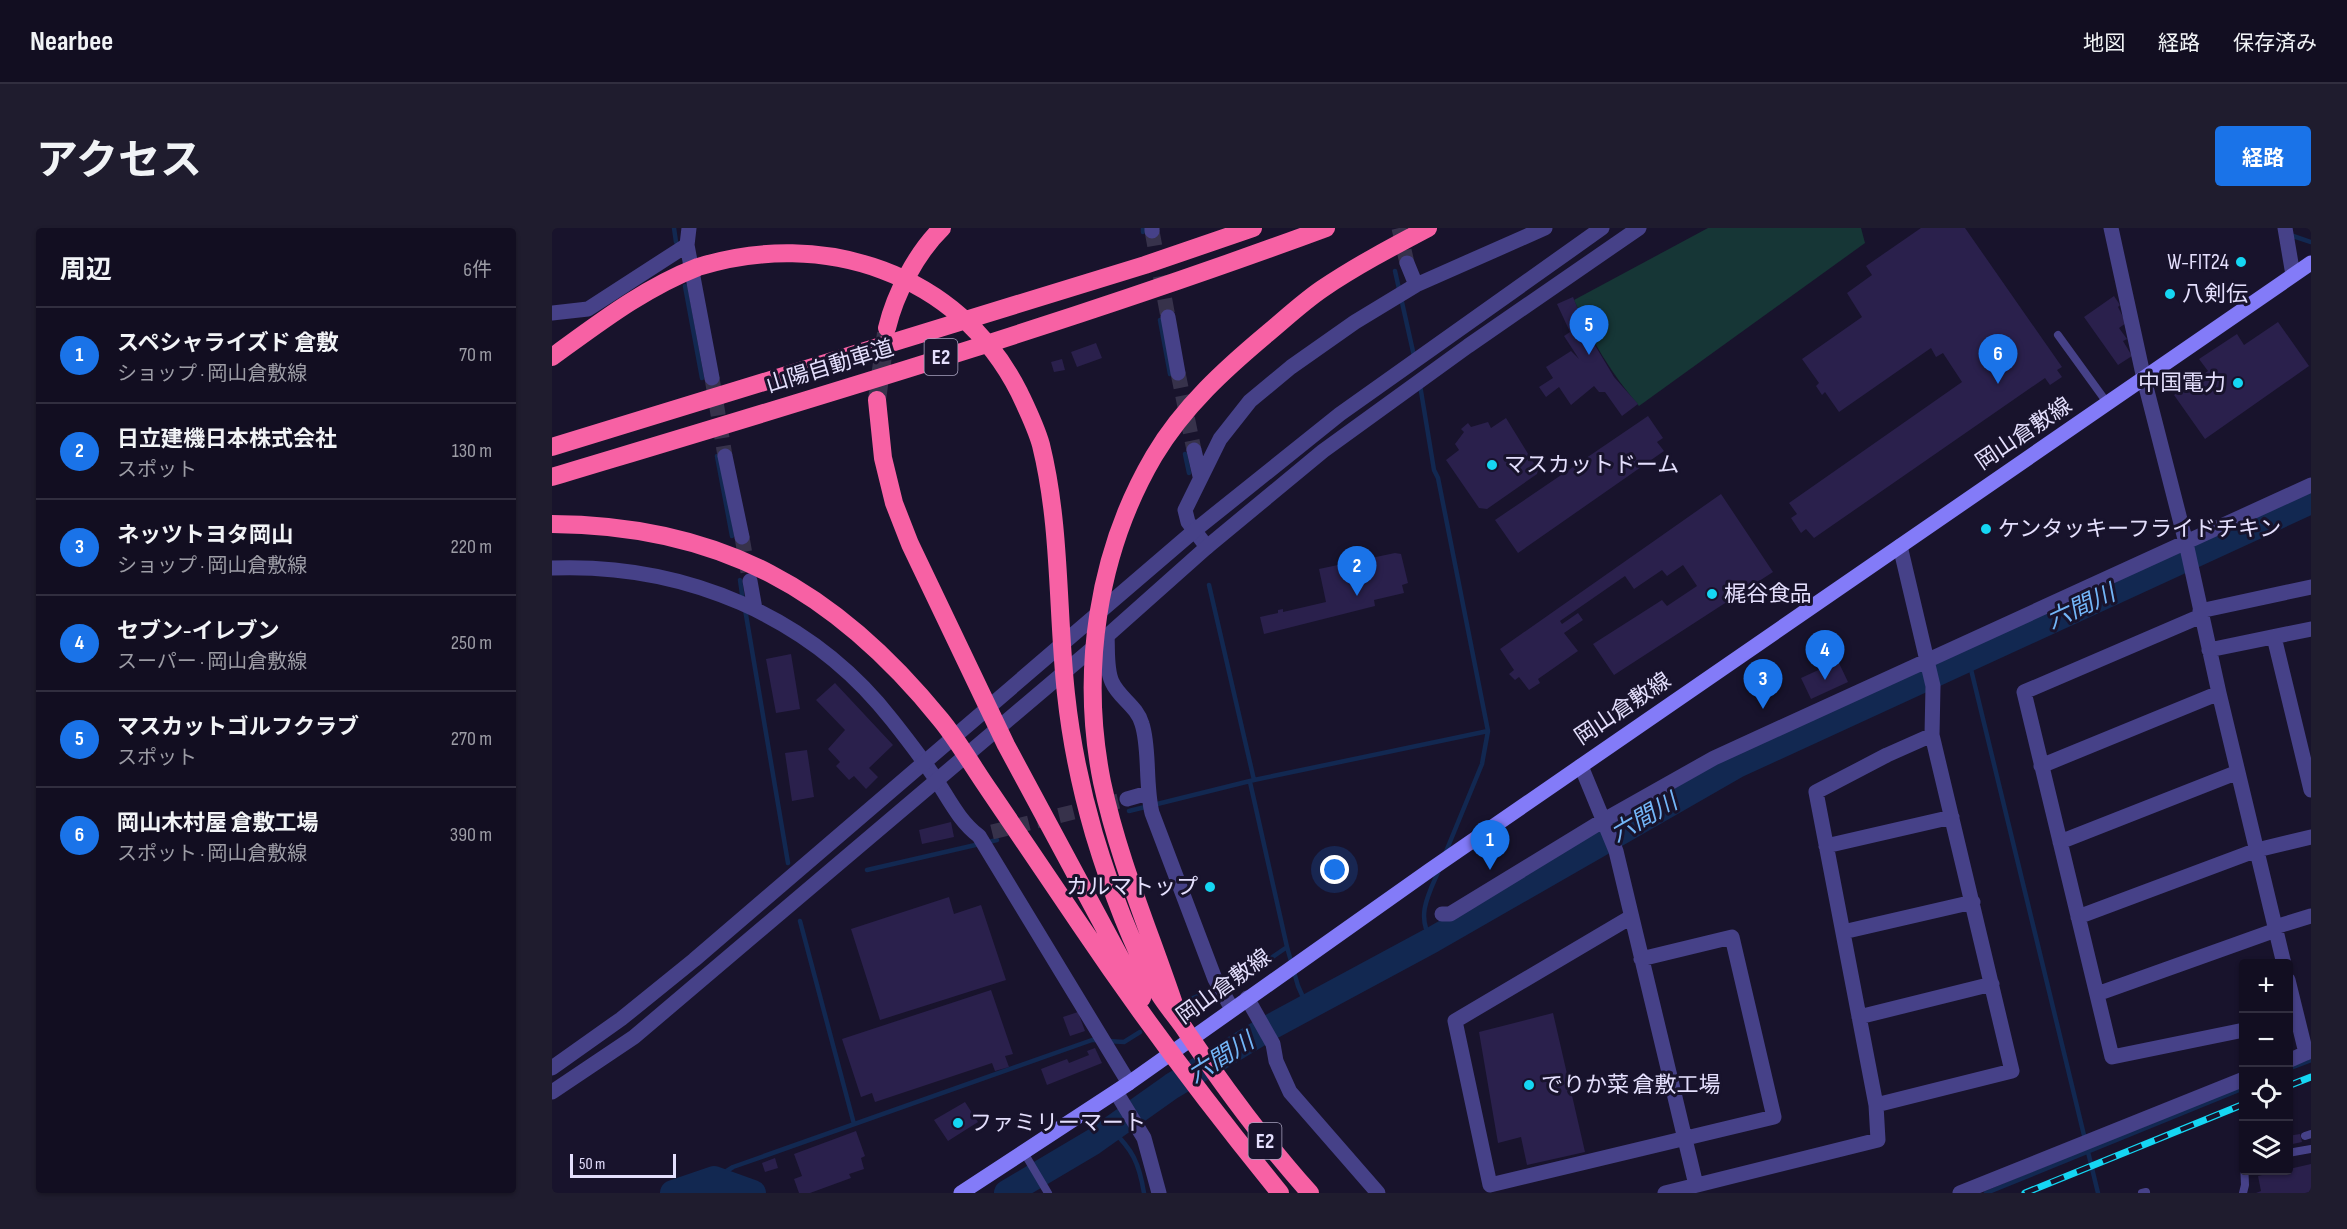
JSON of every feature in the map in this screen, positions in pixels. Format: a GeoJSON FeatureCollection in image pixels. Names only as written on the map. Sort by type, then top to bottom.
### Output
{"type":"FeatureCollection","features":[{"type":"Feature","properties":{"kind":"highway"},"geometry":{"type":"LineString","coordinates":[[887,327],[909,276],[932,238],[942,228]]}},
{"type":"Feature","properties":{"kind":"highway","name":"山陽自動車道"},"geometry":{"type":"LineString","coordinates":[[552,447],[1145,265],[1253,228]]}},
{"type":"Feature","properties":{"kind":"highway","name":"山陽自動車道"},"geometry":{"type":"LineString","coordinates":[[552,477],[839,390],[1214,269],[1326,228]]}},
{"type":"Feature","properties":{"kind":"highway"},"geometry":{"type":"LineString","coordinates":[[1180,1022],[1135,899],[1118,843],[1102,782],[1095,738],[1093,661],[1099,607],[1112,549],[1125,514],[1155,455],[1187,411],[1221,373],[1322,289],[1428,228]]}},
{"type":"Feature","properties":{"kind":"highway"},"geometry":{"type":"LineString","coordinates":[[552,357],[647,289],[700,266],[750,252],[797,249],[833,252],[862,259],[892,269],[949,302],[972,323],[993,348],[1010,375],[1040,439],[1048,473],[1053,519],[1070,730],[1094,835],[1123,920],[1156,991],[1180,1022]]}},
{"type":"Feature","properties":{"kind":"highway"},"geometry":{"type":"LineString","coordinates":[[878,400],[883,458],[894,503],[910,544],[1006,745],[1161,1038]]}},
{"type":"Feature","properties":{"kind":"highway"},"geometry":{"type":"LineString","coordinates":[[552,524],[598,524],[652,532],[708,546],[764,570],[813,599],[858,634],[901,674],[942,721],[1136,1008],[1161,1038]]}},
{"type":"Feature","properties":{"kind":"highway","name":"E2"},"geometry":{"type":"LineString","coordinates":[[1180,1022],[1261,1136],[1310,1193]]}},
{"type":"Feature","properties":{"kind":"highway","name":"E2"},"geometry":{"type":"LineString","coordinates":[[1161,1038],[1280,1193]]}},
{"type":"Feature","properties":{"kind":"main road","name":"岡山倉敷線"},"geometry":{"type":"LineString","coordinates":[[961,1193],[1027,1156],[1119,1096],[1129,1083],[1292,966],[2108,404],[2209,331],[2311,263]]}},
{"type":"Feature","properties":{"kind":"street"},"geometry":{"type":"LineString","coordinates":[[689,228],[687,245],[712,378]]}},
{"type":"Feature","properties":{"kind":"street"},"geometry":{"type":"LineString","coordinates":[[1207,547],[1184,515],[1185,510],[1220,439],[1250,401],[1291,367],[1406,291],[1545,228]]}},
{"type":"Feature","properties":{"kind":"street"},"geometry":{"type":"LineString","coordinates":[[552,1068],[621,1019],[694,960],[1194,531],[1340,414],[1602,228]]}},
{"type":"Feature","properties":{"kind":"street"},"geometry":{"type":"LineString","coordinates":[[552,1092],[634,1037],[1107,636],[1207,547],[1323,451],[1639,228]]}},
{"type":"Feature","properties":{"kind":"street"},"geometry":{"type":"LineString","coordinates":[[2111,228],[2144,379],[2186,546],[2218,693],[2283,959]]}},
{"type":"Feature","properties":{"kind":"street"},"geometry":{"type":"LineString","coordinates":[[2281,230],[2293,275]]}},
{"type":"Feature","properties":{"kind":"street"},"geometry":{"type":"LineString","coordinates":[[552,313],[588,309],[687,245]]}},
{"type":"Feature","properties":{"kind":"street"},"geometry":{"type":"LineString","coordinates":[[1406,291],[1407,263]]}},
{"type":"Feature","properties":{"kind":"street"},"geometry":{"type":"LineString","coordinates":[[1168,317],[1178,373]]}},
{"type":"Feature","properties":{"kind":"street"},"geometry":{"type":"LineString","coordinates":[[1194,450],[1200,476]]}},
{"type":"Feature","properties":{"kind":"street"},"geometry":{"type":"LineString","coordinates":[[725,456],[742,537]]}},
{"type":"Feature","properties":{"kind":"street"},"geometry":{"type":"LineString","coordinates":[[1442,914],[1450,914],[1714,758],[2186,546],[2311,485]]}},
{"type":"Feature","properties":{"kind":"street"},"geometry":{"type":"LineString","coordinates":[[1876,1105],[2012,1071],[1932,735],[1933,686],[1900,546]]}},
{"type":"Feature","properties":{"kind":"street"},"geometry":{"type":"LineString","coordinates":[[552,567],[613,568],[653,574],[748,606],[814,644],[851,675],[891,718],[924,762],[967,827],[983,837],[1129,1083]]}},
{"type":"Feature","properties":{"kind":"street"},"geometry":{"type":"LineString","coordinates":[[748,606],[750,581]]}},
{"type":"Feature","properties":{"kind":"street"},"geometry":{"type":"LineString","coordinates":[[2239,1031],[2112,1057],[2024,692],[2200,613],[2311,587]]}},
{"type":"Feature","properties":{"kind":"street"},"geometry":{"type":"LineString","coordinates":[[2209,650],[2311,629]]}},
{"type":"Feature","properties":{"kind":"street"},"geometry":{"type":"LineString","coordinates":[[1107,636],[1112,683],[1135,708],[1143,725],[1148,795],[1152,813],[1218,986],[1232,1009]]}},
{"type":"Feature","properties":{"kind":"street"},"geometry":{"type":"LineString","coordinates":[[2274,637],[2311,790]]}},
{"type":"Feature","properties":{"kind":"street"},"geometry":{"type":"LineString","coordinates":[[2042,766],[2218,693]]}},
{"type":"Feature","properties":{"kind":"street"},"geometry":{"type":"LineString","coordinates":[[1665,1193],[1878,1140],[1876,1105],[1816,792],[1887,755],[1932,735]]}},
{"type":"Feature","properties":{"kind":"street"},"geometry":{"type":"LineString","coordinates":[[1581,766],[1615,848],[1696,1185]]}},
{"type":"Feature","properties":{"kind":"street"},"geometry":{"type":"LineString","coordinates":[[2060,842],[2238,772]]}},
{"type":"Feature","properties":{"kind":"street"},"geometry":{"type":"LineString","coordinates":[[1127,799],[1148,795]]}},
{"type":"Feature","properties":{"kind":"street"},"geometry":{"type":"LineString","coordinates":[[1826,846],[1952,817]]}},
{"type":"Feature","properties":{"kind":"street"},"geometry":{"type":"LineString","coordinates":[[2078,917],[2257,850],[2311,837]]}},
{"type":"Feature","properties":{"kind":"street"},"geometry":{"type":"LineString","coordinates":[[1843,932],[1973,902]]}},
{"type":"Feature","properties":{"kind":"street"},"geometry":{"type":"LineString","coordinates":[[2097,994],[2311,916]]}},
{"type":"Feature","properties":{"kind":"street"},"geometry":{"type":"LineString","coordinates":[[1631,917],[1455,1021],[1490,1185],[1774,1117],[1732,937],[1641,959]]}},
{"type":"Feature","properties":{"kind":"street"},"geometry":{"type":"LineString","coordinates":[[1859,1017],[1992,984]]}},
{"type":"Feature","properties":{"kind":"street"},"geometry":{"type":"LineString","coordinates":[[2293,995],[2309,1052],[2293,1059]]}},
{"type":"Feature","properties":{"kind":"street"},"geometry":{"type":"LineString","coordinates":[[1247,998],[1273,1044],[1276,1061],[1290,1092],[1378,1193]]}},
{"type":"Feature","properties":{"kind":"street"},"geometry":{"type":"LineString","coordinates":[[1960,1193],[2239,1081]]}},
{"type":"Feature","properties":{"kind":"street"},"geometry":{"type":"LineString","coordinates":[[1119,1096],[1138,1124],[1159,1193]]}},
{"type":"Feature","properties":{"kind":"lane"},"geometry":{"type":"LineString","coordinates":[[2058,335],[2108,404]]}},
{"type":"Feature","properties":{"kind":"lane"},"geometry":{"type":"LineString","coordinates":[[2293,1152],[2311,1149]]}},
{"type":"Feature","properties":{"kind":"lane"},"geometry":{"type":"LineString","coordinates":[[1027,1156],[1048,1191]]}},
{"type":"Feature","properties":{"kind":"lane"},"geometry":{"type":"LineString","coordinates":[[2243,1193],[2246,1185],[2245,1175]]}},
{"type":"Feature","properties":{"kind":"green space"},"geometry":{"type":"Polygon","coordinates":[[[1708,228],[1861,228],[1865,243],[1639,406],[1602,356],[1574,300],[1708,228]]]}},
{"type":"Feature","properties":{"kind":"building"},"geometry":{"type":"Polygon","coordinates":[[[1921,228],[1965,228],[2062,367],[2057,370],[2062,377],[2050,385],[2045,378],[1814,538],[1806,529],[1801,533],[1791,518],[1797,514],[1789,503],[1962,382],[1943,353],[1936,357],[1931,348],[1839,412],[1825,392],[1822,395],[1816,386],[1819,383],[1802,359],[1862,317],[1847,293],[1872,275],[1866,266],[1921,228]]]}},
{"type":"Feature","properties":{"kind":"building"},"geometry":{"type":"Polygon","coordinates":[[[2114,296],[2120,305],[2118,307],[2126,323],[2119,328],[2127,339],[2123,341],[2132,356],[2118,365],[2084,317],[2114,296]]]}},
{"type":"Feature","properties":{"kind":"building"},"geometry":{"type":"Polygon","coordinates":[[[1573,297],[1587,332],[1614,377],[1638,404],[1622,416],[1605,392],[1599,392],[1594,386],[1571,405],[1559,387],[1546,397],[1539,387],[1553,378],[1546,367],[1571,351],[1579,359],[1564,336],[1570,332],[1557,304],[1573,297]]]}},
{"type":"Feature","properties":{"kind":"building","name":"中国電力"},"geometry":{"type":"Polygon","coordinates":[[[2278,322],[2309,366],[2205,439],[2174,395],[2208,371],[2199,359],[2237,334],[2244,345],[2278,322]]]}},
{"type":"Feature","properties":{"kind":"building"},"geometry":{"type":"Polygon","coordinates":[[[1096,343],[1102,358],[1077,367],[1071,352],[1096,343]]]}},
{"type":"Feature","properties":{"kind":"building"},"geometry":{"type":"Polygon","coordinates":[[[1062,359],[1065,370],[1054,372],[1051,362],[1062,359]]]}},
{"type":"Feature","properties":{"kind":"building"},"geometry":{"type":"Polygon","coordinates":[[[1648,416],[1663,438],[1657,442],[1664,451],[1518,553],[1495,520],[1648,416]]]}},
{"type":"Feature","properties":{"kind":"building","name":"マスカットドーム"},"geometry":{"type":"Polygon","coordinates":[[[1506,418],[1538,470],[1537,474],[1487,509],[1479,508],[1446,460],[1459,450],[1455,444],[1464,432],[1461,429],[1468,423],[1471,427],[1488,422],[1491,428],[1506,418]]]}},
{"type":"Feature","properties":{"kind":"building","name":"梶谷食品"},"geometry":{"type":"Polygon","coordinates":[[[1721,494],[1773,572],[1614,675],[1593,644],[1662,600],[1667,606],[1697,586],[1683,565],[1667,576],[1662,570],[1634,589],[1625,576],[1560,621],[1562,624],[1578,613],[1583,620],[1564,633],[1578,651],[1538,679],[1540,683],[1529,690],[1519,677],[1515,680],[1509,674],[1514,670],[1500,649],[1721,494]]]}},
{"type":"Feature","properties":{"kind":"building"},"geometry":{"type":"Polygon","coordinates":[[[1395,553],[1401,554],[1408,583],[1402,585],[1404,593],[1374,600],[1375,606],[1264,634],[1260,617],[1278,613],[1278,610],[1283,609],[1283,612],[1326,602],[1319,569],[1395,553]]]}},
{"type":"Feature","properties":{"kind":"building"},"geometry":{"type":"Polygon","coordinates":[[[791,654],[800,709],[776,713],[766,659],[791,654]]]}},
{"type":"Feature","properties":{"kind":"building"},"geometry":{"type":"Polygon","coordinates":[[[1838,661],[1848,682],[1811,699],[1801,678],[1838,661]]]}},
{"type":"Feature","properties":{"kind":"building"},"geometry":{"type":"Polygon","coordinates":[[[835,683],[893,745],[869,768],[878,777],[866,789],[854,776],[849,780],[836,766],[840,762],[828,749],[845,730],[816,700],[835,683]]]}},
{"type":"Feature","properties":{"kind":"building"},"geometry":{"type":"Polygon","coordinates":[[[807,750],[814,797],[792,801],[785,753],[807,750]]]}},
{"type":"Feature","properties":{"kind":"building"},"geometry":{"type":"Polygon","coordinates":[[[951,822],[954,837],[922,844],[919,830],[951,822]]]}},
{"type":"Feature","properties":{"kind":"building"},"geometry":{"type":"Polygon","coordinates":[[[949,897],[954,914],[981,905],[1006,980],[880,1020],[851,929],[949,897]]]}},
{"type":"Feature","properties":{"kind":"building"},"geometry":{"type":"Polygon","coordinates":[[[991,990],[1013,1054],[1005,1056],[1009,1067],[995,1071],[992,1063],[875,1102],[872,1093],[861,1097],[842,1039],[991,990]]]}},
{"type":"Feature","properties":{"kind":"building"},"geometry":{"type":"Polygon","coordinates":[[[1078,1012],[1085,1031],[1070,1036],[1063,1017],[1078,1012]]]}},
{"type":"Feature","properties":{"kind":"building","name":"でりか菜 倉敷工場"},"geometry":{"type":"Polygon","coordinates":[[[1553,1013],[1585,1152],[1527,1165],[1521,1137],[1498,1143],[1479,1032],[1553,1013]]]}},
{"type":"Feature","properties":{"kind":"building"},"geometry":{"type":"Polygon","coordinates":[[[1095,1048],[1102,1063],[1047,1085],[1041,1069],[1067,1059],[1069,1063],[1089,1055],[1087,1051],[1095,1048]]]}},
{"type":"Feature","properties":{"kind":"building"},"geometry":{"type":"Polygon","coordinates":[[[965,1102],[978,1122],[948,1141],[934,1120],[965,1102]]]}},
{"type":"Feature","properties":{"kind":"building"},"geometry":{"type":"Polygon","coordinates":[[[856,1131],[865,1156],[861,1158],[864,1169],[849,1174],[851,1178],[810,1193],[799,1193],[794,1179],[802,1176],[794,1154],[856,1131]]]}},
{"type":"Feature","properties":{"kind":"building"},"geometry":{"type":"Polygon","coordinates":[[[2300,1134],[2302,1142],[2293,1144],[2293,1135],[2300,1134]]]}},
{"type":"Feature","properties":{"kind":"building"},"geometry":{"type":"Polygon","coordinates":[[[775,1158],[778,1168],[765,1172],[762,1163],[775,1158]]]}},
{"type":"Feature","properties":{"kind":"building"},"geometry":{"type":"Polygon","coordinates":[[[2311,1164],[2311,1193],[2256,1193],[2261,1191],[2258,1176],[2293,1175],[2293,1168],[2311,1164]]]}},
{"type":"Feature","properties":{"kind":"waterway"},"geometry":{"type":"LineString","coordinates":[[674,228],[676,242]]}},
{"type":"Feature","properties":{"kind":"waterway"},"geometry":{"type":"LineString","coordinates":[[2293,236],[2311,242]]}},
{"type":"Feature","properties":{"kind":"waterway"},"geometry":{"type":"LineString","coordinates":[[1395,271],[1414,356]]}},
{"type":"Feature","properties":{"kind":"waterway"},"geometry":{"type":"LineString","coordinates":[[685,286],[702,378]]}},
{"type":"Feature","properties":{"kind":"waterway"},"geometry":{"type":"LineString","coordinates":[[1160,320],[1170,374]]}},
{"type":"Feature","properties":{"kind":"waterway"},"geometry":{"type":"LineString","coordinates":[[1420,385],[1434,470],[1438,478],[1488,731],[1482,764],[1445,854]]}},
{"type":"Feature","properties":{"kind":"waterway"},"geometry":{"type":"LineString","coordinates":[[1185,454],[1189,473]]}},
{"type":"Feature","properties":{"kind":"waterway"},"geometry":{"type":"LineString","coordinates":[[717,456],[732,536]]}},
{"type":"Feature","properties":{"kind":"waterway","name":"六間川"},"geometry":{"type":"LineString","coordinates":[[1007,1193],[1093,1142],[1172,1086],[1265,1030],[1432,940],[1737,765],[2311,501]]}},
{"type":"Feature","properties":{"kind":"waterway"},"geometry":{"type":"LineString","coordinates":[[740,580],[743,601]]}},
{"type":"Feature","properties":{"kind":"waterway"},"geometry":{"type":"LineString","coordinates":[[1209,585],[1254,780]]}},
{"type":"Feature","properties":{"kind":"waterway"},"geometry":{"type":"LineString","coordinates":[[745,609],[788,863]]}},
{"type":"Feature","properties":{"kind":"waterway"},"geometry":{"type":"LineString","coordinates":[[1968,657],[2098,1193]]}},
{"type":"Feature","properties":{"kind":"waterway"},"geometry":{"type":"LineString","coordinates":[[1129,811],[1254,780],[1488,731]]}},
{"type":"Feature","properties":{"kind":"waterway"},"geometry":{"type":"LineString","coordinates":[[1188,1000],[1242,978],[1287,947],[1250,782]]}},
{"type":"Feature","properties":{"kind":"waterway"},"geometry":{"type":"LineString","coordinates":[[867,870],[997,840]]}},
{"type":"Feature","properties":{"kind":"waterway"},"geometry":{"type":"LineString","coordinates":[[1432,940],[1427,931],[1424,914],[1428,896],[1439,870]]}},
{"type":"Feature","properties":{"kind":"waterway"},"geometry":{"type":"LineString","coordinates":[[800,921],[854,1124]]}},
{"type":"Feature","properties":{"kind":"waterway"},"geometry":{"type":"LineString","coordinates":[[1287,947],[1298,986],[1307,1006]]}},
{"type":"Feature","properties":{"kind":"waterway"},"geometry":{"type":"LineString","coordinates":[[1107,1041],[1124,1042],[1140,1032]]}},
{"type":"Feature","properties":{"kind":"waterway"},"geometry":{"type":"LineString","coordinates":[[714,1179],[733,1167],[1092,1040],[1098,1040]]}},
{"type":"Feature","properties":{"kind":"waterway"},"geometry":{"type":"LineString","coordinates":[[2293,1067],[2311,1060]]}},
{"type":"Feature","properties":{"kind":"waterway"},"geometry":{"type":"LineString","coordinates":[[1986,1193],[2239,1090]]}},
{"type":"Feature","properties":{"kind":"waterway"},"geometry":{"type":"LineString","coordinates":[[1111,1129],[1134,1158],[1144,1193]]}},
{"type":"Feature","properties":{"kind":"waterway","name":"六間川"},"geometry":{"type":"LineString","coordinates":[[673,1193],[714,1179],[753,1193]]}},
{"type":"Feature","properties":{"kind":"tunnel"},"geometry":{"type":"LineString","coordinates":[[1399,228],[1407,263]]}},
{"type":"Feature","properties":{"kind":"tunnel"},"geometry":{"type":"LineString","coordinates":[[1152,231],[1168,317]]}},
{"type":"Feature","properties":{"kind":"tunnel"},"geometry":{"type":"LineString","coordinates":[[877,400],[886,333]]}},
{"type":"Feature","properties":{"kind":"tunnel"},"geometry":{"type":"LineString","coordinates":[[1178,373],[1194,450]]}},
{"type":"Feature","properties":{"kind":"tunnel"},"geometry":{"type":"LineString","coordinates":[[712,378],[725,456]]}},
{"type":"Feature","properties":{"kind":"tunnel"},"geometry":{"type":"LineString","coordinates":[[742,537],[748,572]]}},
{"type":"Feature","properties":{"kind":"tunnel"},"geometry":{"type":"LineString","coordinates":[[992,832],[1127,799]]}},
{"type":"Feature","properties":{"kind":"railway"},"geometry":{"type":"LineString","coordinates":[[2293,1084],[2311,1077]]}},
{"type":"Feature","properties":{"kind":"railway"},"geometry":{"type":"LineString","coordinates":[[2025,1193],[2239,1106]]}},
{"type":"Feature","properties":{"kind":"place","name":"W-FIT24"},"geometry":{"type":"Point","coordinates":[2241,262]}},
{"type":"Feature","properties":{"kind":"place","name":"八剣伝"},"geometry":{"type":"Point","coordinates":[2170,294]}},
{"type":"Feature","properties":{"kind":"place","name":"マスカットゴルフクラブ"},"geometry":{"type":"Point","coordinates":[1589,355]}},
{"type":"Feature","properties":{"kind":"place","name":"中国電力"},"geometry":{"type":"Point","coordinates":[2238,383]}},
{"type":"Feature","properties":{"kind":"place","name":"岡山木村屋 倉敷工場"},"geometry":{"type":"Point","coordinates":[1998,384]}},
{"type":"Feature","properties":{"kind":"place","name":"マスカットドーム"},"geometry":{"type":"Point","coordinates":[1492,465]}},
{"type":"Feature","properties":{"kind":"place","name":"ケンタッキーフライドチキン"},"geometry":{"type":"Point","coordinates":[1986,529]}},
{"type":"Feature","properties":{"kind":"place","name":"梶谷食品"},"geometry":{"type":"Point","coordinates":[1712,594]}},
{"type":"Feature","properties":{"kind":"place","name":"日立建機日本株式会社"},"geometry":{"type":"Point","coordinates":[1357,596]}},
{"type":"Feature","properties":{"kind":"place","name":"セブン-イレブン"},"geometry":{"type":"Point","coordinates":[1825,680]}},
{"type":"Feature","properties":{"kind":"place","name":"ネッツトヨタ岡山"},"geometry":{"type":"Point","coordinates":[1763,709]}},
{"type":"Feature","properties":{"kind":"place","name":"スペシャライズド 倉敷"},"geometry":{"type":"Point","coordinates":[1490,870]}},
{"type":"Feature","properties":{"kind":"place","name":"カルマトップ"},"geometry":{"type":"Point","coordinates":[1210,887]}},
{"type":"Feature","properties":{"kind":"place","name":"でりか菜 倉敷工場"},"geometry":{"type":"Point","coordinates":[1529,1085]}},
{"type":"Feature","properties":{"kind":"place","name":"ファミリーマート"},"geometry":{"type":"Point","coordinates":[958,1123]}}]}
